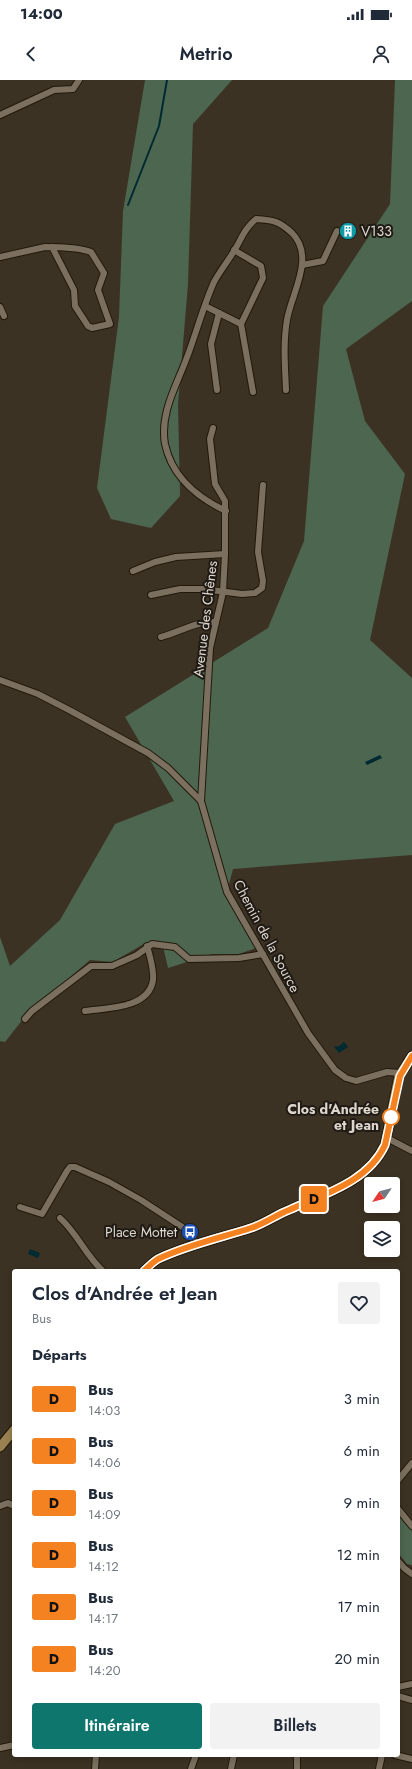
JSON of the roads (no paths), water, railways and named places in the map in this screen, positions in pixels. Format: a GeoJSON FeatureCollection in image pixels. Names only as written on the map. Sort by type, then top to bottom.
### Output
{"type":"FeatureCollection","features":[{"type":"Feature","properties":{"kind":"street"},"geometry":{"type":"LineString","coordinates":[[0,115],[54,90],[73,88],[79,80]]}},
{"type":"Feature","properties":{"kind":"street"},"geometry":{"type":"LineString","coordinates":[[226,511],[208,503],[193,492],[175,468],[168,455],[165,442],[165,423],[168,404],[215,281],[247,227],[256,219],[274,220],[286,228],[295,236],[300,249],[302,265],[287,320],[285,346],[286,390]]}},
{"type":"Feature","properties":{"kind":"street"},"geometry":{"type":"LineString","coordinates":[[302,265],[323,261],[337,231]]}},
{"type":"Feature","properties":{"kind":"street"},"geometry":{"type":"LineString","coordinates":[[0,257],[45,247],[52,247],[91,252],[104,273],[98,290],[110,324],[92,328],[88,326],[75,306],[74,290],[52,247]]}},
{"type":"Feature","properties":{"kind":"street"},"geometry":{"type":"LineString","coordinates":[[234,250],[261,266],[268,264]]}},
{"type":"Feature","properties":{"kind":"street"},"geometry":{"type":"LineString","coordinates":[[253,392],[241,324],[263,278],[261,266]]}},
{"type":"Feature","properties":{"kind":"street"},"geometry":{"type":"LineString","coordinates":[[205,306],[241,324]]}},
{"type":"Feature","properties":{"kind":"street"},"geometry":{"type":"LineString","coordinates":[[0,307],[4,316]]}},
{"type":"Feature","properties":{"kind":"street"},"geometry":{"type":"LineString","coordinates":[[216,390],[211,344],[219,313]]}},
{"type":"Feature","properties":{"kind":"street","name":"Avenue des Chênes"},"geometry":{"type":"LineString","coordinates":[[201,801],[210,648],[223,592],[225,554],[226,511],[225,501],[215,484],[210,439],[213,428]]}},
{"type":"Feature","properties":{"kind":"street"},"geometry":{"type":"LineString","coordinates":[[151,595],[180,589],[203,589],[242,594],[255,593],[262,588],[263,581],[258,552],[263,485]]}},
{"type":"Feature","properties":{"kind":"street"},"geometry":{"type":"LineString","coordinates":[[133,571],[155,562],[176,556],[225,554]]}},
{"type":"Feature","properties":{"kind":"street"},"geometry":{"type":"LineString","coordinates":[[161,637],[178,633],[193,624],[216,622]]}},
{"type":"Feature","properties":{"kind":"street","name":"Chemin de la Source"},"geometry":{"type":"LineString","coordinates":[[0,680],[38,694],[148,753],[168,768],[201,801],[227,892],[308,1033],[335,1070],[346,1078],[356,1081],[387,1072],[400,1073]]}},
{"type":"Feature","properties":{"kind":"street"},"geometry":{"type":"LineString","coordinates":[[24,1019],[91,966],[112,966],[137,954],[152,944],[175,946],[189,959],[239,958],[263,954]]}},
{"type":"Feature","properties":{"kind":"street"},"geometry":{"type":"LineString","coordinates":[[85,1011],[136,1002],[145,997],[151,988],[153,979],[147,946]]}},
{"type":"Feature","properties":{"kind":"street"},"geometry":{"type":"LineString","coordinates":[[147,1269],[157,1260],[196,1245],[253,1227],[288,1210],[337,1190],[362,1173],[373,1164],[381,1153],[387,1138],[400,1073],[412,1056]]}},
{"type":"Feature","properties":{"kind":"street"},"geometry":{"type":"LineString","coordinates":[[387,1138],[412,1150]]}},
{"type":"Feature","properties":{"kind":"street"},"geometry":{"type":"LineString","coordinates":[[20,1207],[42,1214],[67,1171],[70,1167],[75,1167],[109,1182],[141,1200],[190,1232],[196,1245]]}},
{"type":"Feature","properties":{"kind":"street"},"geometry":{"type":"LineString","coordinates":[[60,1218],[101,1269]]}},
{"type":"Feature","properties":{"kind":"street"},"geometry":{"type":"LineString","coordinates":[[0,1447],[12,1432]]}},
{"type":"Feature","properties":{"kind":"street"},"geometry":{"type":"LineString","coordinates":[[400,1478],[412,1463]]}},
{"type":"Feature","properties":{"kind":"street"},"geometry":{"type":"LineString","coordinates":[[0,1506],[8,1503],[12,1505]]}},
{"type":"Feature","properties":{"kind":"street"},"geometry":{"type":"LineString","coordinates":[[400,1511],[412,1526]]}},
{"type":"Feature","properties":{"kind":"street"},"geometry":{"type":"LineString","coordinates":[[400,1563],[412,1574]]}},
{"type":"Feature","properties":{"kind":"street"},"geometry":{"type":"LineString","coordinates":[[400,1687],[412,1684]]}},
{"type":"Feature","properties":{"kind":"street"},"geometry":{"type":"LineString","coordinates":[[400,1697],[412,1700]]}},
{"type":"Feature","properties":{"kind":"street"},"geometry":{"type":"LineString","coordinates":[[0,1748],[12,1745]]}},
{"type":"Feature","properties":{"kind":"street"},"geometry":{"type":"LineString","coordinates":[[400,1756],[412,1759]]}},
{"type":"Feature","properties":{"kind":"street"},"geometry":{"type":"LineString","coordinates":[[95,1769],[96,1757]]}},
{"type":"Feature","properties":{"kind":"street"},"geometry":{"type":"LineString","coordinates":[[191,1769],[195,1757]]}},
{"type":"Feature","properties":{"kind":"street"},"geometry":{"type":"LineString","coordinates":[[230,1769],[233,1757]]}},
{"type":"Feature","properties":{"kind":"street"},"geometry":{"type":"LineString","coordinates":[[297,1757],[297,1769]]}},
{"type":"Feature","properties":{"kind":"street"},"geometry":{"type":"LineString","coordinates":[[379,1769],[382,1757]]}},
{"type":"Feature","properties":{"kind":"water"},"geometry":{"type":"Polygon","coordinates":[[[380,755],[382,758],[367,765],[365,762],[380,755]]]}},
{"type":"Feature","properties":{"kind":"water"},"geometry":{"type":"Polygon","coordinates":[[[344,1042],[348,1047],[339,1053],[334,1047],[338,1047],[344,1042]]]}},
{"type":"Feature","properties":{"kind":"water"},"geometry":{"type":"Polygon","coordinates":[[[30,1249],[40,1253],[38,1258],[28,1254],[30,1249]]]}},
{"type":"Feature","properties":{"kind":"waterway"},"geometry":{"type":"LineString","coordinates":[[128,205],[159,126],[167,80]]}},
{"type":"Feature","properties":{"kind":"place","name":"V133"},"geometry":{"type":"Point","coordinates":[348,231]}},
{"type":"Feature","properties":{"kind":"place","name":"Clos d'Andrée et Jean"},"geometry":{"type":"Point","coordinates":[391,1117]}},
{"type":"Feature","properties":{"kind":"place","name":"Place Mottet"},"geometry":{"type":"Point","coordinates":[190,1232]}}]}
